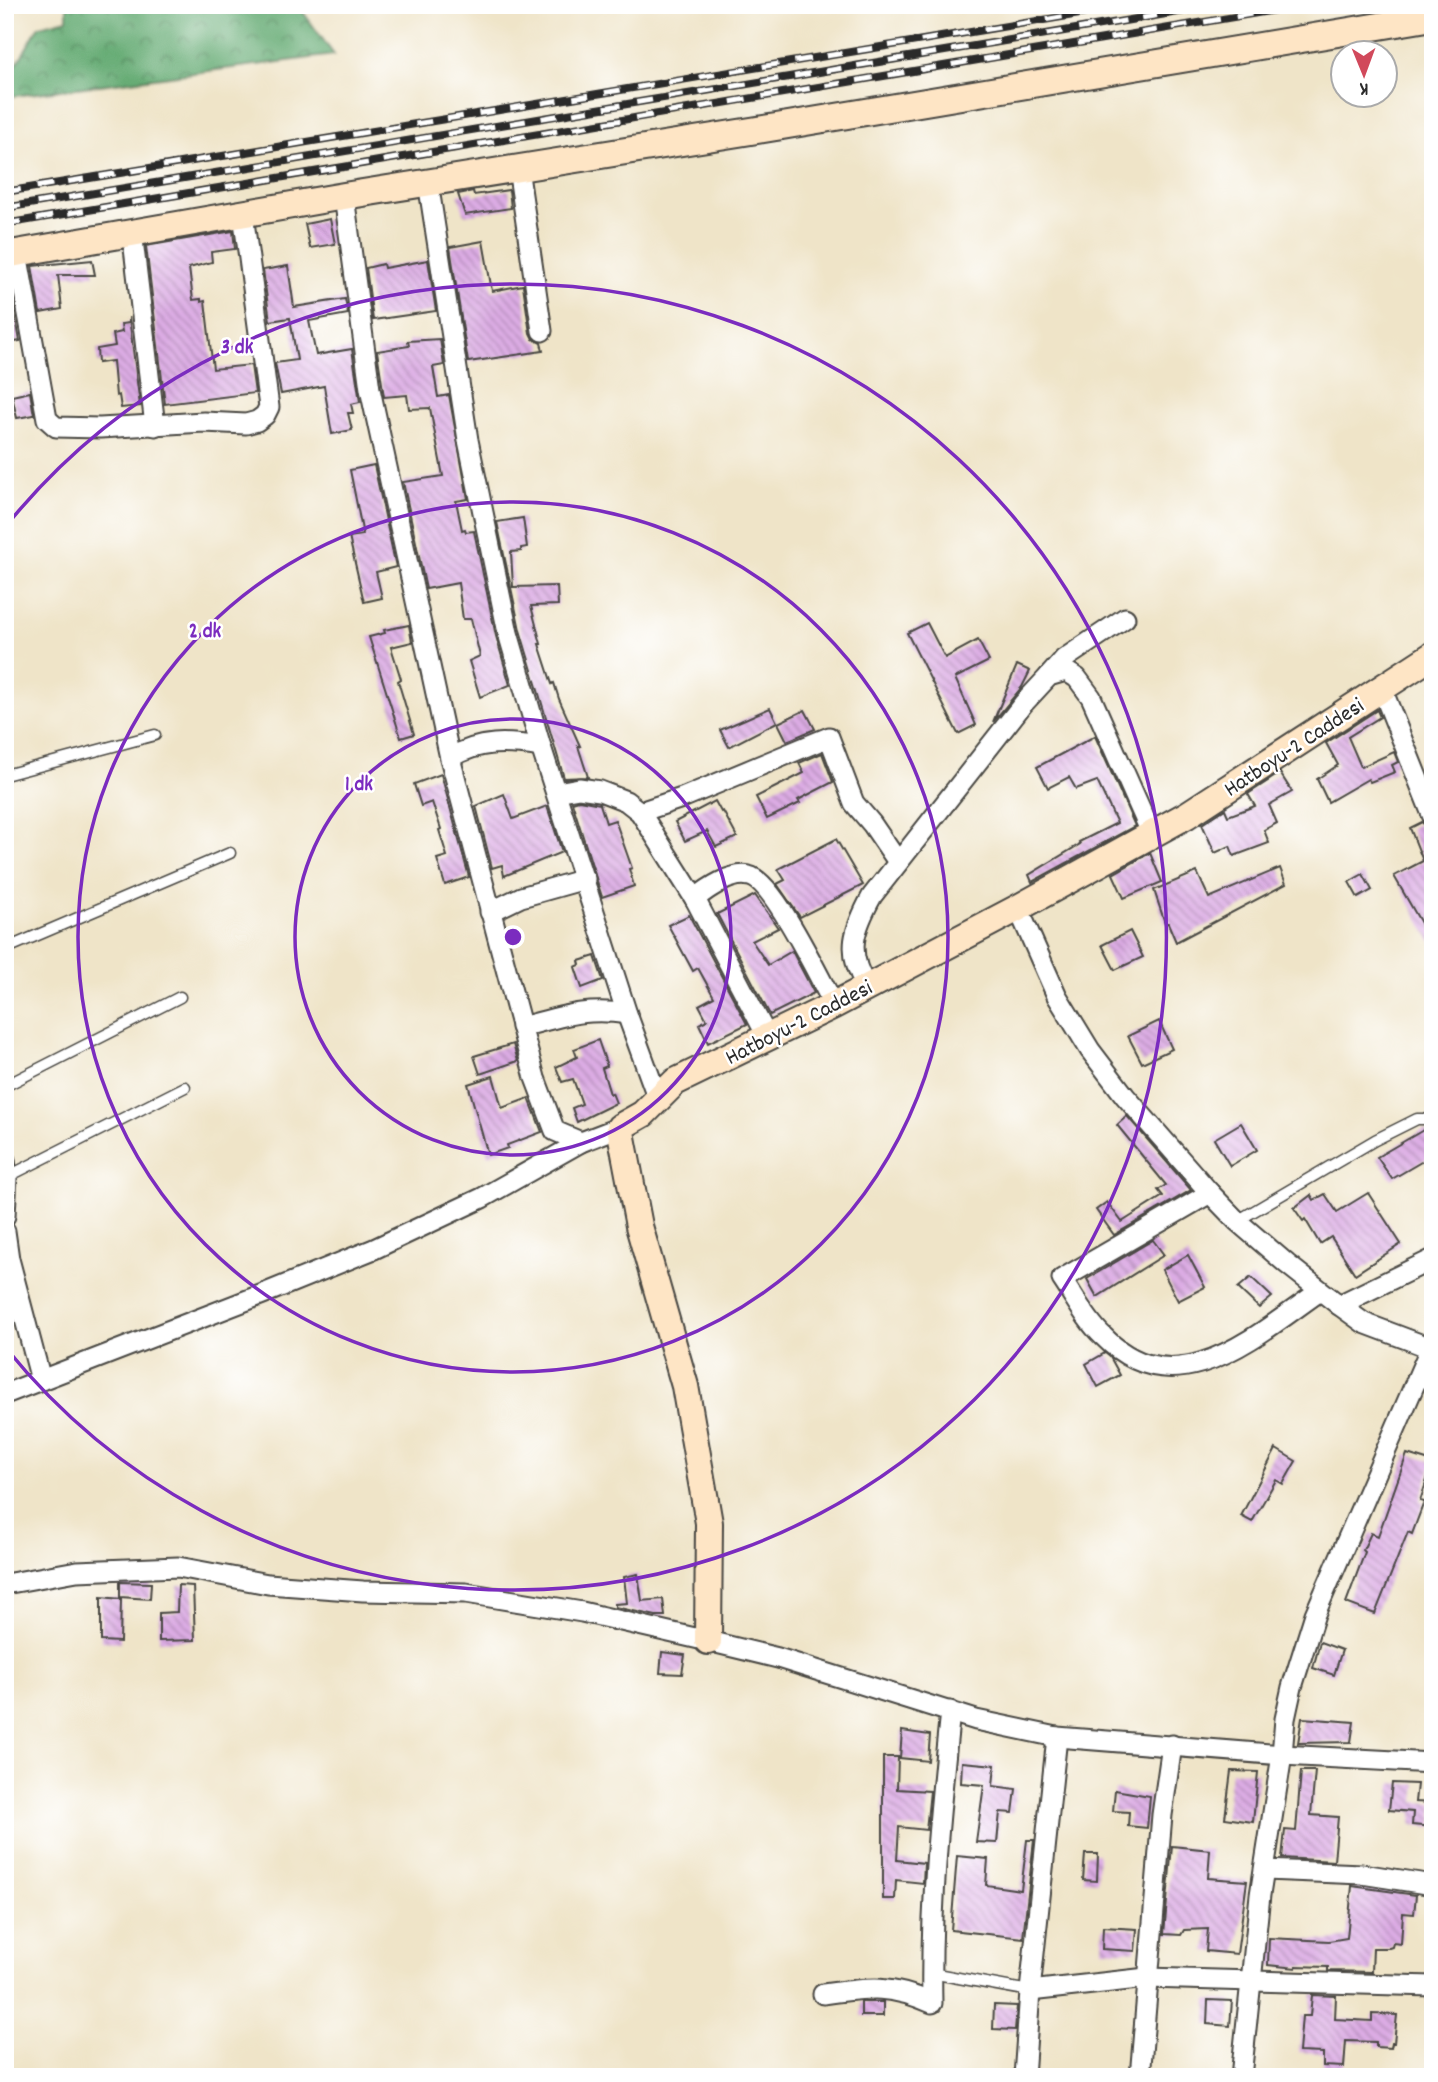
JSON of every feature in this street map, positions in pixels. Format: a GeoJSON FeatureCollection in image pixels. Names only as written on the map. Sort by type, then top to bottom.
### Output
{"type":"FeatureCollection","features":[{"type":"Feature","properties":{"kind":"main road"},"geometry":{"type":"LineString","coordinates":[[11,254],[132,231],[1433,17]]}},
{"type":"Feature","properties":{"kind":"main road","name":"Hatboyu-2 Caddesi"},"geometry":{"type":"LineString","coordinates":[[620,1127],[643,1114],[675,1082],[834,1005],[1187,815],[1433,655]]}},
{"type":"Feature","properties":{"kind":"main road"},"geometry":{"type":"LineString","coordinates":[[620,1127],[639,1226],[685,1386],[709,1523],[708,1641]]}},
{"type":"Feature","properties":{"kind":"street"},"geometry":{"type":"LineString","coordinates":[[518,168],[542,331]]}},
{"type":"Feature","properties":{"kind":"street"},"geometry":{"type":"LineString","coordinates":[[428,182],[468,440],[508,634],[541,747],[658,1099]]}},
{"type":"Feature","properties":{"kind":"street"},"geometry":{"type":"LineString","coordinates":[[344,196],[370,389],[450,758],[535,1078],[555,1131],[581,1142]]}},
{"type":"Feature","properties":{"kind":"street"},"geometry":{"type":"LineString","coordinates":[[11,254],[47,419],[56,427],[246,424],[257,421],[265,415],[269,407],[243,214]]}},
{"type":"Feature","properties":{"kind":"street"},"geometry":{"type":"LineString","coordinates":[[132,231],[155,426]]}},
{"type":"Feature","properties":{"kind":"street"},"geometry":{"type":"LineString","coordinates":[[867,987],[860,977],[854,955],[856,924],[872,896],[1023,704],[1064,659],[1125,618]]}},
{"type":"Feature","properties":{"kind":"street"},"geometry":{"type":"LineString","coordinates":[[1049,676],[1066,671],[1077,678],[1091,697],[1152,835]]}},
{"type":"Feature","properties":{"kind":"street"},"geometry":{"type":"LineString","coordinates":[[1382,689],[1433,817]]}},
{"type":"Feature","properties":{"kind":"street"},"geometry":{"type":"LineString","coordinates":[[640,812],[682,798],[829,737],[854,803],[898,862]]}},
{"type":"Feature","properties":{"kind":"street"},"geometry":{"type":"LineString","coordinates":[[450,758],[463,750],[485,744],[514,743],[541,747]]}},
{"type":"Feature","properties":{"kind":"street"},"geometry":{"type":"LineString","coordinates":[[557,793],[579,788],[600,792],[626,801],[640,812],[695,899],[768,1038]]}},
{"type":"Feature","properties":{"kind":"street"},"geometry":{"type":"LineString","coordinates":[[695,899],[707,889],[735,877],[750,876],[765,885],[785,915],[834,1005]]}},
{"type":"Feature","properties":{"kind":"street"},"geometry":{"type":"LineString","coordinates":[[490,912],[521,897],[585,879]]}},
{"type":"Feature","properties":{"kind":"street"},"geometry":{"type":"LineString","coordinates":[[1018,908],[1057,996],[1090,1050],[1125,1096],[1210,1193],[1237,1221],[1320,1292],[1364,1323],[1431,1349],[1315,1614],[1292,1687],[1285,1718],[1265,1870],[1241,2077]]}},
{"type":"Feature","properties":{"kind":"street"},"geometry":{"type":"LineString","coordinates":[[521,1027],[583,1012],[605,1010],[628,1014]]}},
{"type":"Feature","properties":{"kind":"street"},"geometry":{"type":"LineString","coordinates":[[5,1394],[374,1249],[482,1198],[581,1142],[620,1127]]}},
{"type":"Feature","properties":{"kind":"street"},"geometry":{"type":"LineString","coordinates":[[5,1216],[6,1169]]}},
{"type":"Feature","properties":{"kind":"street"},"geometry":{"type":"LineString","coordinates":[[1210,1193],[1062,1279],[1103,1337],[1128,1356],[1149,1367],[1188,1367],[1233,1349],[1320,1292]]}},
{"type":"Feature","properties":{"kind":"street"},"geometry":{"type":"LineString","coordinates":[[5,1231],[9,1259],[41,1380]]}},
{"type":"Feature","properties":{"kind":"street"},"geometry":{"type":"LineString","coordinates":[[1339,1305],[1433,1259]]}},
{"type":"Feature","properties":{"kind":"street"},"geometry":{"type":"LineString","coordinates":[[5,1584],[77,1571],[178,1566],[268,1584],[363,1591],[466,1593],[582,1612],[778,1658],[976,1720],[1057,1737],[1282,1755],[1433,1763]]}},
{"type":"Feature","properties":{"kind":"street"},"geometry":{"type":"LineString","coordinates":[[823,1994],[889,1988],[932,2003],[931,1948],[938,1826],[950,1712]]}},
{"type":"Feature","properties":{"kind":"street"},"geometry":{"type":"LineString","coordinates":[[1024,2077],[1030,1991],[1057,1737]]}},
{"type":"Feature","properties":{"kind":"street"},"geometry":{"type":"LineString","coordinates":[[1140,2077],[1162,1815],[1172,1745]]}},
{"type":"Feature","properties":{"kind":"street"},"geometry":{"type":"LineString","coordinates":[[1265,1870],[1362,1874],[1433,1885]]}},
{"type":"Feature","properties":{"kind":"street"},"geometry":{"type":"LineString","coordinates":[[1030,1991],[1147,1978],[1433,1986]]}},
{"type":"Feature","properties":{"kind":"lane"},"geometry":{"type":"LineString","coordinates":[[5,775],[155,736]]}},
{"type":"Feature","properties":{"kind":"lane"},"geometry":{"type":"LineString","coordinates":[[5,949],[230,853]]}},
{"type":"Feature","properties":{"kind":"lane"},"geometry":{"type":"LineString","coordinates":[[5,1086],[180,997]]}},
{"type":"Feature","properties":{"kind":"lane"},"geometry":{"type":"LineString","coordinates":[[6,1169],[185,1087]]}},
{"type":"Feature","properties":{"kind":"lane"},"geometry":{"type":"LineString","coordinates":[[1237,1221],[1375,1140],[1417,1119],[1433,1119]]}},
{"type":"Feature","properties":{"kind":"lane"},"geometry":{"type":"LineString","coordinates":[[932,1973],[1030,1991]]}},
{"type":"Feature","properties":{"kind":"green space"},"geometry":{"type":"Polygon","coordinates":[[[67,5],[298,5],[334,55],[5,97],[5,79],[39,26],[67,19],[67,5]]]}},
{"type":"Feature","properties":{"kind":"building"},"geometry":{"type":"Polygon","coordinates":[[[509,190],[511,208],[465,215],[458,194],[473,191],[474,195],[509,190]]]}},
{"type":"Feature","properties":{"kind":"building"},"geometry":{"type":"Polygon","coordinates":[[[330,219],[335,244],[310,248],[305,224],[330,219]]]}},
{"type":"Feature","properties":{"kind":"building"},"geometry":{"type":"Polygon","coordinates":[[[233,231],[235,249],[211,252],[212,262],[189,268],[193,300],[205,301],[213,369],[251,365],[255,393],[165,404],[146,246],[233,231]]]}},
{"type":"Feature","properties":{"kind":"building"},"geometry":{"type":"Polygon","coordinates":[[[483,241],[492,291],[523,285],[530,333],[533,339],[541,343],[543,351],[468,362],[450,247],[483,241]]]}},
{"type":"Feature","properties":{"kind":"building"},"geometry":{"type":"Polygon","coordinates":[[[92,260],[95,275],[58,275],[62,309],[40,313],[32,266],[92,260]]]}},
{"type":"Feature","properties":{"kind":"building"},"geometry":{"type":"Polygon","coordinates":[[[428,260],[436,311],[373,320],[366,268],[383,264],[384,268],[428,260]]]}},
{"type":"Feature","properties":{"kind":"building"},"geometry":{"type":"Polygon","coordinates":[[[288,266],[294,307],[345,299],[348,314],[309,321],[316,355],[352,349],[360,402],[351,404],[353,413],[348,413],[352,430],[332,434],[324,386],[281,394],[275,363],[297,360],[290,318],[270,321],[263,270],[288,266]]]}},
{"type":"Feature","properties":{"kind":"building"},"geometry":{"type":"Polygon","coordinates":[[[5,284],[10,284],[20,341],[5,344],[5,284]]]}},
{"type":"Feature","properties":{"kind":"building"},"geometry":{"type":"Polygon","coordinates":[[[129,317],[140,406],[121,408],[119,395],[116,396],[113,361],[98,363],[97,349],[115,346],[113,334],[122,332],[121,324],[129,323],[129,317]]]}},
{"type":"Feature","properties":{"kind":"building"},"geometry":{"type":"Polygon","coordinates":[[[440,339],[444,365],[433,367],[438,397],[449,395],[468,499],[456,501],[462,530],[474,531],[496,636],[510,685],[480,697],[469,661],[480,656],[471,619],[463,619],[458,583],[426,589],[403,482],[443,476],[430,408],[409,409],[407,395],[384,397],[377,351],[409,346],[408,341],[440,339]]]}},
{"type":"Feature","properties":{"kind":"building"},"geometry":{"type":"Polygon","coordinates":[[[30,392],[34,415],[17,418],[12,396],[30,392]]]}},
{"type":"Feature","properties":{"kind":"building"},"geometry":{"type":"Polygon","coordinates":[[[374,465],[396,567],[376,572],[382,598],[364,602],[349,537],[363,535],[350,470],[374,465]]]}},
{"type":"Feature","properties":{"kind":"building"},"geometry":{"type":"Polygon","coordinates":[[[523,518],[527,547],[511,552],[513,587],[557,586],[558,605],[531,606],[539,644],[552,684],[554,683],[580,746],[588,777],[564,778],[520,630],[497,522],[523,518]]]}},
{"type":"Feature","properties":{"kind":"building"},"geometry":{"type":"Polygon","coordinates":[[[927,623],[945,658],[978,640],[989,661],[955,678],[976,725],[958,734],[907,633],[927,623]]]}},
{"type":"Feature","properties":{"kind":"building"},"geometry":{"type":"Polygon","coordinates":[[[409,625],[412,642],[391,647],[414,734],[401,738],[369,637],[385,633],[384,630],[409,625]]]}},
{"type":"Feature","properties":{"kind":"building"},"geometry":{"type":"Polygon","coordinates":[[[1017,665],[1030,671],[1022,687],[993,722],[1017,665]]]}},
{"type":"Feature","properties":{"kind":"building"},"geometry":{"type":"Polygon","coordinates":[[[770,708],[777,722],[729,747],[720,730],[770,708]]]}},
{"type":"Feature","properties":{"kind":"building"},"geometry":{"type":"Polygon","coordinates":[[[805,710],[815,729],[787,741],[778,723],[805,710]]]}},
{"type":"Feature","properties":{"kind":"building"},"geometry":{"type":"Polygon","coordinates":[[[1377,710],[1380,717],[1348,737],[1361,767],[1394,752],[1398,762],[1392,765],[1395,772],[1370,782],[1368,779],[1328,802],[1317,779],[1338,765],[1326,743],[1377,710]]]}},
{"type":"Feature","properties":{"kind":"building"},"geometry":{"type":"Polygon","coordinates":[[[1095,736],[1135,826],[1032,882],[1029,875],[1080,844],[1079,842],[1117,823],[1097,781],[1076,789],[1069,777],[1048,788],[1037,767],[1095,736]]]}},
{"type":"Feature","properties":{"kind":"building"},"geometry":{"type":"Polygon","coordinates":[[[822,753],[833,782],[798,800],[800,803],[767,819],[756,797],[804,773],[799,763],[822,753]]]}},
{"type":"Feature","properties":{"kind":"building"},"geometry":{"type":"Polygon","coordinates":[[[1280,773],[1292,792],[1269,805],[1277,823],[1264,830],[1269,843],[1234,856],[1230,846],[1215,853],[1202,824],[1225,809],[1228,816],[1255,806],[1248,794],[1280,773]]]}},
{"type":"Feature","properties":{"kind":"building"},"geometry":{"type":"Polygon","coordinates":[[[441,774],[469,877],[445,885],[437,859],[447,856],[439,830],[441,829],[432,802],[421,806],[414,784],[441,774]]]}},
{"type":"Feature","properties":{"kind":"building"},"geometry":{"type":"Polygon","coordinates":[[[504,794],[513,819],[547,806],[562,852],[504,876],[502,865],[492,868],[476,806],[504,794]]]}},
{"type":"Feature","properties":{"kind":"building"},"geometry":{"type":"Polygon","coordinates":[[[579,800],[600,804],[606,823],[615,820],[632,868],[629,869],[634,886],[602,897],[572,802],[579,800]]]}},
{"type":"Feature","properties":{"kind":"building"},"geometry":{"type":"Polygon","coordinates":[[[715,801],[737,837],[716,847],[707,831],[685,841],[675,822],[715,801]]]}},
{"type":"Feature","properties":{"kind":"building"},"geometry":{"type":"Polygon","coordinates":[[[1422,822],[1433,829],[1433,944],[1394,876],[1423,861],[1410,828],[1422,822]]]}},
{"type":"Feature","properties":{"kind":"building"},"geometry":{"type":"Polygon","coordinates":[[[836,839],[863,885],[800,917],[777,884],[785,880],[778,869],[836,839]]]}},
{"type":"Feature","properties":{"kind":"building"},"geometry":{"type":"Polygon","coordinates":[[[1150,853],[1162,882],[1124,898],[1113,874],[1150,853]]]}},
{"type":"Feature","properties":{"kind":"building"},"geometry":{"type":"Polygon","coordinates":[[[1280,868],[1286,884],[1176,942],[1168,923],[1165,923],[1154,890],[1197,872],[1209,898],[1280,868]]]}},
{"type":"Feature","properties":{"kind":"building"},"geometry":{"type":"Polygon","coordinates":[[[1363,874],[1372,890],[1358,898],[1349,882],[1363,874]]]}},
{"type":"Feature","properties":{"kind":"building"},"geometry":{"type":"Polygon","coordinates":[[[755,895],[778,928],[752,941],[768,965],[792,951],[814,993],[770,1015],[717,914],[755,895]]]}},
{"type":"Feature","properties":{"kind":"building"},"geometry":{"type":"Polygon","coordinates":[[[689,915],[747,1024],[708,1043],[699,1024],[707,1020],[699,1005],[714,997],[698,968],[693,971],[668,925],[689,915]]]}},
{"type":"Feature","properties":{"kind":"building"},"geometry":{"type":"Polygon","coordinates":[[[1130,931],[1143,957],[1115,970],[1102,945],[1130,931]]]}},
{"type":"Feature","properties":{"kind":"building"},"geometry":{"type":"Polygon","coordinates":[[[595,956],[603,980],[582,988],[575,967],[580,965],[579,961],[595,956]]]}},
{"type":"Feature","properties":{"kind":"building"},"geometry":{"type":"Polygon","coordinates":[[[1159,1021],[1172,1049],[1142,1063],[1128,1036],[1159,1021]]]}},
{"type":"Feature","properties":{"kind":"building"},"geometry":{"type":"Polygon","coordinates":[[[598,1040],[607,1066],[602,1068],[610,1094],[612,1093],[616,1103],[577,1122],[572,1108],[582,1104],[573,1079],[562,1082],[556,1067],[577,1057],[574,1049],[598,1040]]]}},
{"type":"Feature","properties":{"kind":"building"},"geometry":{"type":"Polygon","coordinates":[[[513,1044],[518,1061],[480,1074],[474,1056],[513,1044]]]}},
{"type":"Feature","properties":{"kind":"building"},"geometry":{"type":"Polygon","coordinates":[[[493,1076],[502,1108],[529,1098],[542,1132],[488,1155],[468,1084],[493,1076]]]}},
{"type":"Feature","properties":{"kind":"building"},"geometry":{"type":"Polygon","coordinates":[[[1127,1116],[1191,1190],[1114,1235],[1096,1210],[1107,1202],[1122,1222],[1163,1196],[1158,1190],[1166,1185],[1117,1125],[1127,1116]]]}},
{"type":"Feature","properties":{"kind":"building"},"geometry":{"type":"Polygon","coordinates":[[[1241,1123],[1257,1150],[1230,1166],[1214,1139],[1241,1123]]]}},
{"type":"Feature","properties":{"kind":"building"},"geometry":{"type":"Polygon","coordinates":[[[1425,1129],[1433,1142],[1433,1155],[1392,1179],[1377,1157],[1425,1129]]]}},
{"type":"Feature","properties":{"kind":"building"},"geometry":{"type":"Polygon","coordinates":[[[1368,1193],[1401,1244],[1355,1274],[1331,1237],[1320,1244],[1305,1219],[1303,1221],[1294,1208],[1311,1195],[1314,1200],[1325,1194],[1337,1212],[1368,1193]]]}},
{"type":"Feature","properties":{"kind":"building"},"geometry":{"type":"Polygon","coordinates":[[[1153,1240],[1164,1255],[1097,1297],[1087,1279],[1153,1240]]]}},
{"type":"Feature","properties":{"kind":"building"},"geometry":{"type":"Polygon","coordinates":[[[1188,1255],[1205,1287],[1178,1301],[1162,1270],[1188,1255]]]}},
{"type":"Feature","properties":{"kind":"building"},"geometry":{"type":"Polygon","coordinates":[[[1251,1277],[1272,1297],[1259,1308],[1238,1288],[1251,1277]]]}},
{"type":"Feature","properties":{"kind":"building"},"geometry":{"type":"Polygon","coordinates":[[[1105,1353],[1120,1375],[1098,1387],[1086,1364],[1105,1353]]]}},
{"type":"Feature","properties":{"kind":"building"},"geometry":{"type":"Polygon","coordinates":[[[1276,1449],[1296,1461],[1283,1484],[1276,1480],[1252,1522],[1241,1516],[1276,1449]]]}},
{"type":"Feature","properties":{"kind":"building"},"geometry":{"type":"Polygon","coordinates":[[[1407,1454],[1433,1462],[1420,1501],[1424,1502],[1412,1534],[1408,1532],[1375,1614],[1346,1603],[1365,1552],[1363,1550],[1371,1533],[1378,1536],[1407,1454]]]}},
{"type":"Feature","properties":{"kind":"building"},"geometry":{"type":"Polygon","coordinates":[[[638,1574],[642,1601],[663,1599],[665,1616],[615,1607],[615,1604],[627,1603],[624,1577],[638,1574]]]}},
{"type":"Feature","properties":{"kind":"building"},"geometry":{"type":"Polygon","coordinates":[[[120,1582],[151,1583],[150,1599],[120,1597],[120,1582]]]}},
{"type":"Feature","properties":{"kind":"building"},"geometry":{"type":"Polygon","coordinates":[[[178,1585],[193,1586],[195,1640],[159,1641],[159,1613],[177,1612],[178,1585]]]}},
{"type":"Feature","properties":{"kind":"building"},"geometry":{"type":"Polygon","coordinates":[[[101,1597],[121,1599],[120,1642],[101,1641],[101,1597]]]}},
{"type":"Feature","properties":{"kind":"building"},"geometry":{"type":"Polygon","coordinates":[[[1320,1642],[1342,1650],[1334,1675],[1313,1668],[1320,1642]]]}},
{"type":"Feature","properties":{"kind":"building"},"geometry":{"type":"Polygon","coordinates":[[[662,1652],[685,1655],[682,1674],[660,1673],[662,1652]]]}},
{"type":"Feature","properties":{"kind":"building"},"geometry":{"type":"Polygon","coordinates":[[[1302,1718],[1354,1722],[1351,1742],[1298,1743],[1302,1718]]]}},
{"type":"Feature","properties":{"kind":"building"},"geometry":{"type":"Polygon","coordinates":[[[902,1731],[930,1735],[928,1761],[900,1758],[902,1731]]]}},
{"type":"Feature","properties":{"kind":"building"},"geometry":{"type":"Polygon","coordinates":[[[883,1757],[898,1757],[897,1789],[930,1791],[926,1830],[899,1827],[897,1860],[924,1863],[923,1883],[896,1880],[895,1899],[883,1899],[883,1757]]]}},
{"type":"Feature","properties":{"kind":"building"},"geometry":{"type":"Polygon","coordinates":[[[962,1762],[995,1765],[993,1786],[1016,1789],[1013,1813],[1000,1812],[997,1843],[976,1842],[984,1785],[961,1783],[962,1762]]]}},
{"type":"Feature","properties":{"kind":"building"},"geometry":{"type":"Polygon","coordinates":[[[1231,1771],[1258,1772],[1253,1822],[1225,1818],[1231,1771]]]}},
{"type":"Feature","properties":{"kind":"building"},"geometry":{"type":"Polygon","coordinates":[[[1301,1771],[1315,1771],[1311,1815],[1338,1817],[1334,1861],[1282,1858],[1285,1830],[1296,1831],[1301,1771]]]}},
{"type":"Feature","properties":{"kind":"building"},"geometry":{"type":"Polygon","coordinates":[[[1392,1783],[1417,1784],[1415,1802],[1433,1803],[1433,1827],[1412,1825],[1413,1812],[1389,1810],[1392,1783]]]}},
{"type":"Feature","properties":{"kind":"building"},"geometry":{"type":"Polygon","coordinates":[[[1115,1790],[1150,1796],[1147,1828],[1128,1826],[1129,1812],[1113,1811],[1115,1790]]]}},
{"type":"Feature","properties":{"kind":"building"},"geometry":{"type":"Polygon","coordinates":[[[1027,1840],[1034,1840],[1023,1938],[951,1930],[957,1856],[988,1859],[986,1885],[1021,1890],[1027,1840]]]}},
{"type":"Feature","properties":{"kind":"building"},"geometry":{"type":"Polygon","coordinates":[[[1172,1846],[1210,1850],[1208,1878],[1247,1881],[1237,1954],[1206,1951],[1208,1929],[1184,1930],[1181,1935],[1164,1934],[1172,1846]]]}},
{"type":"Feature","properties":{"kind":"building"},"geometry":{"type":"Polygon","coordinates":[[[1085,1854],[1098,1854],[1097,1881],[1083,1880],[1085,1854]]]}},
{"type":"Feature","properties":{"kind":"building"},"geometry":{"type":"Polygon","coordinates":[[[1352,1886],[1416,1895],[1414,1914],[1403,1913],[1401,1944],[1393,1943],[1389,1948],[1373,1948],[1372,1972],[1268,1965],[1269,1938],[1329,1941],[1347,1938],[1352,1886]]]}},
{"type":"Feature","properties":{"kind":"building"},"geometry":{"type":"Polygon","coordinates":[[[1103,1927],[1137,1929],[1135,1951],[1102,1949],[1103,1927]]]}},
{"type":"Feature","properties":{"kind":"building"},"geometry":{"type":"Polygon","coordinates":[[[1312,1995],[1336,1996],[1335,2019],[1372,2021],[1372,2014],[1397,2015],[1391,2048],[1376,2047],[1376,2042],[1346,2041],[1344,2067],[1323,2066],[1323,2053],[1299,2052],[1302,2016],[1310,2016],[1312,1995]]]}},
{"type":"Feature","properties":{"kind":"building"},"geometry":{"type":"Polygon","coordinates":[[[1208,2000],[1232,2001],[1230,2026],[1207,2024],[1208,2000]]]}},
{"type":"Feature","properties":{"kind":"building"},"geometry":{"type":"Polygon","coordinates":[[[861,2002],[883,2002],[883,2016],[861,2016],[861,2002]]]}},
{"type":"Feature","properties":{"kind":"building"},"geometry":{"type":"Polygon","coordinates":[[[994,2005],[1017,2006],[1015,2030],[993,2029],[994,2005]]]}},
{"type":"Feature","properties":{"kind":"railway"},"geometry":{"type":"LineString","coordinates":[[5,192],[1134,5]]}},
{"type":"Feature","properties":{"kind":"railway"},"geometry":{"type":"LineString","coordinates":[[5,208],[1220,5]]}},
{"type":"Feature","properties":{"kind":"railway"},"geometry":{"type":"LineString","coordinates":[[5,224],[1305,5]]}}]}
